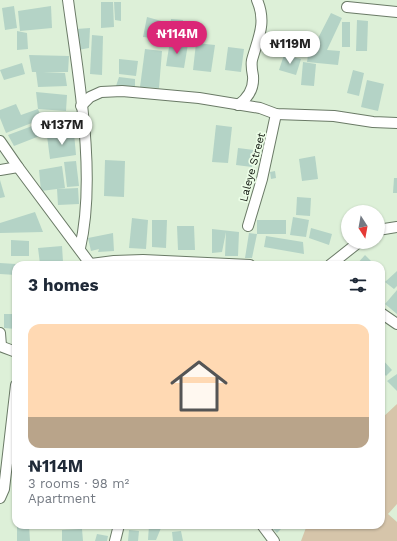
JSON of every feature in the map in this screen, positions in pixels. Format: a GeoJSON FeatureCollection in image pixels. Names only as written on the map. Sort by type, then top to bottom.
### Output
{"type":"FeatureCollection","features":[{"type":"Feature","properties":{"kind":"street"},"geometry":{"type":"LineString","coordinates":[[68,0],[87,164],[83,234],[80,248]]}},
{"type":"Feature","properties":{"kind":"street"},"geometry":{"type":"LineString","coordinates":[[238,105],[249,94],[253,78],[252,61],[258,46],[262,19],[257,0]]}},
{"type":"Feature","properties":{"kind":"street"},"geometry":{"type":"LineString","coordinates":[[347,7],[397,12]]}},
{"type":"Feature","properties":{"kind":"street"},"geometry":{"type":"LineString","coordinates":[[81,106],[95,94],[113,91],[188,96],[267,110],[276,114],[334,116],[373,122],[397,123]]}},
{"type":"Feature","properties":{"kind":"street","name":"Laleye Street"},"geometry":{"type":"LineString","coordinates":[[248,226],[262,179],[276,114]]}},
{"type":"Feature","properties":{"kind":"street"},"geometry":{"type":"LineString","coordinates":[[0,141],[18,168],[88,261]]}},
{"type":"Feature","properties":{"kind":"street"},"geometry":{"type":"LineString","coordinates":[[0,170],[18,168]]}},
{"type":"Feature","properties":{"kind":"street"},"geometry":{"type":"LineString","coordinates":[[385,229],[397,226]]}},
{"type":"Feature","properties":{"kind":"street"},"geometry":{"type":"LineString","coordinates":[[335,261],[350,249]]}},
{"type":"Feature","properties":{"kind":"street"},"geometry":{"type":"LineString","coordinates":[[109,261],[164,261]]}},
{"type":"Feature","properties":{"kind":"street"},"geometry":{"type":"LineString","coordinates":[[385,316],[397,324]]}},
{"type":"Feature","properties":{"kind":"street"},"geometry":{"type":"LineString","coordinates":[[0,333],[0,346],[12,350]]}},
{"type":"Feature","properties":{"kind":"street"},"geometry":{"type":"LineString","coordinates":[[0,498],[4,489],[12,420]]}},
{"type":"Feature","properties":{"kind":"street"},"geometry":{"type":"LineString","coordinates":[[115,541],[118,529]]}},
{"type":"Feature","properties":{"kind":"street"},"geometry":{"type":"LineString","coordinates":[[265,529],[274,541]]}},
{"type":"Feature","properties":{"kind":"shaded area"},"geometry":{"type":"Polygon","coordinates":[[[397,404],[397,504],[388,514],[397,522],[397,541],[301,541],[306,529],[385,529],[385,415],[397,404]]]}},
{"type":"Feature","properties":{"kind":"building"},"geometry":{"type":"Polygon","coordinates":[[[101,2],[113,2],[114,27],[101,28],[101,2]]]}},
{"type":"Feature","properties":{"kind":"building"},"geometry":{"type":"Polygon","coordinates":[[[114,2],[121,2],[121,21],[115,20],[114,2]]]}},
{"type":"Feature","properties":{"kind":"building"},"geometry":{"type":"Polygon","coordinates":[[[14,6],[17,28],[5,30],[2,8],[14,6]]]}},
{"type":"Feature","properties":{"kind":"building"},"geometry":{"type":"Polygon","coordinates":[[[51,6],[52,28],[20,31],[18,11],[51,6]]]}},
{"type":"Feature","properties":{"kind":"building"},"geometry":{"type":"Polygon","coordinates":[[[331,13],[342,18],[327,50],[340,51],[338,65],[307,62],[309,48],[312,50],[331,13]]]}},
{"type":"Feature","properties":{"kind":"building"},"geometry":{"type":"Polygon","coordinates":[[[147,17],[165,22],[162,39],[143,37],[147,17]]]}},
{"type":"Feature","properties":{"kind":"building"},"geometry":{"type":"Polygon","coordinates":[[[171,19],[183,20],[180,40],[169,39],[171,19]]]}},
{"type":"Feature","properties":{"kind":"building"},"geometry":{"type":"Polygon","coordinates":[[[357,20],[368,21],[367,51],[356,51],[357,20]]]}},
{"type":"Feature","properties":{"kind":"building"},"geometry":{"type":"Polygon","coordinates":[[[342,22],[350,22],[350,47],[342,47],[342,22]]]}},
{"type":"Feature","properties":{"kind":"building"},"geometry":{"type":"Polygon","coordinates":[[[90,28],[89,48],[78,50],[76,29],[90,28]]]}},
{"type":"Feature","properties":{"kind":"building"},"geometry":{"type":"Polygon","coordinates":[[[17,31],[27,33],[28,49],[17,50],[17,31]]]}},
{"type":"Feature","properties":{"kind":"building"},"geometry":{"type":"Polygon","coordinates":[[[274,31],[287,35],[283,50],[270,48],[274,31]]]}},
{"type":"Feature","properties":{"kind":"building"},"geometry":{"type":"Polygon","coordinates":[[[92,35],[103,36],[102,75],[90,74],[92,35]]]}},
{"type":"Feature","properties":{"kind":"building"},"geometry":{"type":"Polygon","coordinates":[[[292,35],[309,40],[304,56],[286,53],[292,35]]]}},
{"type":"Feature","properties":{"kind":"building"},"geometry":{"type":"Polygon","coordinates":[[[170,41],[188,44],[184,68],[166,66],[170,41]]]}},
{"type":"Feature","properties":{"kind":"building"},"geometry":{"type":"Polygon","coordinates":[[[196,43],[215,45],[211,72],[193,70],[196,43]]]}},
{"type":"Feature","properties":{"kind":"building"},"geometry":{"type":"Polygon","coordinates":[[[228,47],[244,49],[241,72],[225,70],[228,47]]]}},
{"type":"Feature","properties":{"kind":"building"},"geometry":{"type":"Polygon","coordinates":[[[145,49],[162,51],[159,88],[140,87],[145,49]]]}},
{"type":"Feature","properties":{"kind":"building"},"geometry":{"type":"Polygon","coordinates":[[[29,55],[69,56],[68,72],[43,72],[65,73],[67,86],[38,87],[36,72],[32,72],[29,55]]]}},
{"type":"Feature","properties":{"kind":"building"},"geometry":{"type":"Polygon","coordinates":[[[284,55],[301,59],[296,75],[279,70],[284,55]]]}},
{"type":"Feature","properties":{"kind":"building"},"geometry":{"type":"Polygon","coordinates":[[[119,59],[138,61],[136,76],[119,74],[119,59]]]}},
{"type":"Feature","properties":{"kind":"building"},"geometry":{"type":"Polygon","coordinates":[[[303,62],[316,64],[314,86],[301,85],[303,62]]]}},
{"type":"Feature","properties":{"kind":"building"},"geometry":{"type":"Polygon","coordinates":[[[22,63],[25,74],[4,80],[0,70],[22,63]]]}},
{"type":"Feature","properties":{"kind":"building"},"geometry":{"type":"Polygon","coordinates":[[[353,70],[364,73],[359,96],[347,93],[353,70]]]}},
{"type":"Feature","properties":{"kind":"building"},"geometry":{"type":"Polygon","coordinates":[[[119,77],[135,79],[135,88],[116,86],[119,77]]]}},
{"type":"Feature","properties":{"kind":"building"},"geometry":{"type":"Polygon","coordinates":[[[367,80],[384,84],[378,111],[361,107],[367,80]]]}},
{"type":"Feature","properties":{"kind":"building"},"geometry":{"type":"Polygon","coordinates":[[[36,92],[67,95],[66,111],[38,109],[36,92]]]}},
{"type":"Feature","properties":{"kind":"building"},"geometry":{"type":"Polygon","coordinates":[[[16,104],[21,115],[38,109],[42,119],[6,133],[0,118],[0,110],[16,104]]]}},
{"type":"Feature","properties":{"kind":"building"},"geometry":{"type":"Polygon","coordinates":[[[51,119],[55,130],[14,146],[8,135],[51,119]]]}},
{"type":"Feature","properties":{"kind":"building"},"geometry":{"type":"Polygon","coordinates":[[[216,125],[232,127],[228,163],[212,162],[216,125]]]}},
{"type":"Feature","properties":{"kind":"building"},"geometry":{"type":"Polygon","coordinates":[[[74,133],[76,155],[50,159],[47,136],[74,133]]]}},
{"type":"Feature","properties":{"kind":"building"},"geometry":{"type":"Polygon","coordinates":[[[238,148],[254,150],[252,167],[236,165],[238,148]]]}},
{"type":"Feature","properties":{"kind":"building"},"geometry":{"type":"Polygon","coordinates":[[[315,156],[318,179],[302,181],[299,159],[315,156]]]}},
{"type":"Feature","properties":{"kind":"building"},"geometry":{"type":"Polygon","coordinates":[[[105,160],[125,161],[124,197],[104,196],[105,160]]]}},
{"type":"Feature","properties":{"kind":"building"},"geometry":{"type":"Polygon","coordinates":[[[76,161],[79,186],[67,187],[64,162],[76,161]]]}},
{"type":"Feature","properties":{"kind":"building"},"geometry":{"type":"Polygon","coordinates":[[[62,166],[65,188],[41,191],[39,170],[62,166]]]}},
{"type":"Feature","properties":{"kind":"building"},"geometry":{"type":"Polygon","coordinates":[[[275,171],[276,178],[271,179],[270,172],[275,171]]]}},
{"type":"Feature","properties":{"kind":"building"},"geometry":{"type":"Polygon","coordinates":[[[394,178],[397,178],[397,193],[393,193],[394,178]]]}},
{"type":"Feature","properties":{"kind":"building"},"geometry":{"type":"Polygon","coordinates":[[[0,180],[5,197],[0,198],[0,180]]]}},
{"type":"Feature","properties":{"kind":"building"},"geometry":{"type":"Polygon","coordinates":[[[78,188],[79,204],[58,205],[57,189],[78,188]]]}},
{"type":"Feature","properties":{"kind":"building"},"geometry":{"type":"Polygon","coordinates":[[[297,197],[311,198],[310,216],[296,215],[297,197]]]}},
{"type":"Feature","properties":{"kind":"building"},"geometry":{"type":"Polygon","coordinates":[[[35,212],[43,232],[0,233],[0,223],[35,212]]]}},
{"type":"Feature","properties":{"kind":"building"},"geometry":{"type":"Polygon","coordinates":[[[293,217],[309,220],[306,237],[290,235],[293,217]]]}},
{"type":"Feature","properties":{"kind":"building"},"geometry":{"type":"Polygon","coordinates":[[[132,218],[148,220],[146,249],[129,248],[132,218]]]}},
{"type":"Feature","properties":{"kind":"building"},"geometry":{"type":"Polygon","coordinates":[[[152,220],[167,220],[166,248],[152,247],[152,220]]]}},
{"type":"Feature","properties":{"kind":"building"},"geometry":{"type":"Polygon","coordinates":[[[257,220],[286,220],[286,234],[257,234],[257,220]]]}},
{"type":"Feature","properties":{"kind":"building"},"geometry":{"type":"Polygon","coordinates":[[[177,226],[194,226],[195,250],[178,250],[177,226]]]}},
{"type":"Feature","properties":{"kind":"building"},"geometry":{"type":"Polygon","coordinates":[[[311,228],[332,234],[329,245],[309,238],[311,228]]]}},
{"type":"Feature","properties":{"kind":"building"},"geometry":{"type":"Polygon","coordinates":[[[212,229],[239,232],[238,256],[225,256],[226,232],[222,252],[212,253],[212,229]]]}},
{"type":"Feature","properties":{"kind":"building"},"geometry":{"type":"Polygon","coordinates":[[[113,233],[114,251],[98,252],[99,249],[91,251],[88,238],[113,233]]]}},
{"type":"Feature","properties":{"kind":"building"},"geometry":{"type":"Polygon","coordinates":[[[249,233],[257,234],[252,258],[245,258],[249,233]]]}},
{"type":"Feature","properties":{"kind":"building"},"geometry":{"type":"Polygon","coordinates":[[[266,236],[303,242],[304,254],[264,247],[266,236]]]}},
{"type":"Feature","properties":{"kind":"building"},"geometry":{"type":"Polygon","coordinates":[[[11,240],[29,241],[29,256],[11,256],[11,240]]]}},
{"type":"Feature","properties":{"kind":"building"},"geometry":{"type":"Polygon","coordinates":[[[62,246],[63,261],[40,261],[38,248],[62,246]]]}},
{"type":"Feature","properties":{"kind":"building"},"geometry":{"type":"Polygon","coordinates":[[[365,255],[371,261],[360,261],[365,255]]]}},
{"type":"Feature","properties":{"kind":"building"},"geometry":{"type":"Polygon","coordinates":[[[0,263],[12,264],[12,275],[0,274],[0,263]]]}},
{"type":"Feature","properties":{"kind":"building"},"geometry":{"type":"Polygon","coordinates":[[[397,271],[397,286],[394,289],[385,282],[397,271]]]}},
{"type":"Feature","properties":{"kind":"building"},"geometry":{"type":"Polygon","coordinates":[[[397,290],[397,314],[385,304],[397,290]]]}},
{"type":"Feature","properties":{"kind":"building"},"geometry":{"type":"Polygon","coordinates":[[[4,314],[12,314],[12,329],[4,328],[4,314]]]}},
{"type":"Feature","properties":{"kind":"building"},"geometry":{"type":"Polygon","coordinates":[[[385,362],[392,370],[386,376],[385,375],[385,362]]]}},
{"type":"Feature","properties":{"kind":"building"},"geometry":{"type":"Polygon","coordinates":[[[397,374],[397,391],[387,381],[397,374]]]}},
{"type":"Feature","properties":{"kind":"building"},"geometry":{"type":"Polygon","coordinates":[[[17,529],[29,529],[30,541],[17,541],[17,529]]]}},
{"type":"Feature","properties":{"kind":"building"},"geometry":{"type":"Polygon","coordinates":[[[82,529],[83,541],[62,541],[62,530],[82,529]]]}},
{"type":"Feature","properties":{"kind":"building"},"geometry":{"type":"Polygon","coordinates":[[[149,529],[161,529],[156,540],[148,540],[149,529]]]}},
{"type":"Feature","properties":{"kind":"building"},"geometry":{"type":"Polygon","coordinates":[[[273,529],[281,529],[277,533],[273,529]]]}},
{"type":"Feature","properties":{"kind":"building"},"geometry":{"type":"Polygon","coordinates":[[[129,530],[139,531],[138,541],[128,541],[129,530]]]}},
{"type":"Feature","properties":{"kind":"building"},"geometry":{"type":"Polygon","coordinates":[[[181,531],[183,541],[173,541],[172,532],[181,531]]]}},
{"type":"Feature","properties":{"kind":"building"},"geometry":{"type":"Polygon","coordinates":[[[97,534],[108,536],[107,541],[95,541],[97,534]]]}}]}
